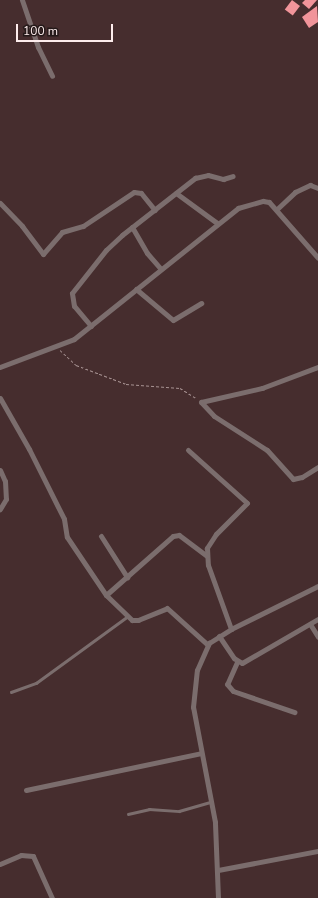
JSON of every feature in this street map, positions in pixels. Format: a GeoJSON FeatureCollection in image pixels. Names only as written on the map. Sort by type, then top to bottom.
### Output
{"type":"FeatureCollection","features":[{"type":"Feature","properties":{"kind":"street"},"geometry":{"type":"LineString","coordinates":[[22,0],[52,76]]}},
{"type":"Feature","properties":{"kind":"street"},"geometry":{"type":"LineString","coordinates":[[91,326],[74,306],[72,293],[106,250],[132,227],[176,193],[202,176],[223,179],[233,176]]}},
{"type":"Feature","properties":{"kind":"street"},"geometry":{"type":"LineString","coordinates":[[277,209],[294,193],[310,185],[318,188]]}},
{"type":"Feature","properties":{"kind":"street"},"geometry":{"type":"LineString","coordinates":[[0,203],[22,226],[43,254],[62,232],[83,226],[134,192],[141,193],[155,210]]}},
{"type":"Feature","properties":{"kind":"street"},"geometry":{"type":"LineString","coordinates":[[176,193],[217,223]]}},
{"type":"Feature","properties":{"kind":"street"},"geometry":{"type":"LineString","coordinates":[[0,367],[57,347],[74,339],[161,269],[210,233],[217,223],[236,209],[263,201],[269,202],[277,209],[318,258]]}},
{"type":"Feature","properties":{"kind":"street"},"geometry":{"type":"LineString","coordinates":[[132,227],[147,253],[161,269]]}},
{"type":"Feature","properties":{"kind":"street"},"geometry":{"type":"LineString","coordinates":[[136,290],[173,320],[201,303]]}},
{"type":"Feature","properties":{"kind":"street"},"geometry":{"type":"LineString","coordinates":[[318,367],[262,388],[201,402],[214,416],[267,450],[293,479],[302,477],[318,467]]}},
{"type":"Feature","properties":{"kind":"street"},"geometry":{"type":"LineString","coordinates":[[0,398],[64,519],[67,537],[106,595],[127,617],[138,620],[167,608],[208,645]]}},
{"type":"Feature","properties":{"kind":"street"},"geometry":{"type":"LineString","coordinates":[[188,450],[247,503],[210,541],[207,556],[231,629]]}},
{"type":"Feature","properties":{"kind":"street"},"geometry":{"type":"LineString","coordinates":[[0,470],[5,481],[6,499],[0,509]]}},
{"type":"Feature","properties":{"kind":"street"},"geometry":{"type":"LineString","coordinates":[[106,595],[173,536],[179,535],[207,556]]}},
{"type":"Feature","properties":{"kind":"street"},"geometry":{"type":"LineString","coordinates":[[100,536],[127,577]]}},
{"type":"Feature","properties":{"kind":"street"},"geometry":{"type":"LineString","coordinates":[[218,898],[216,837],[193,707],[197,670],[208,645],[219,636],[318,586]]}},
{"type":"Feature","properties":{"kind":"street"},"geometry":{"type":"LineString","coordinates":[[219,636],[237,662],[242,663],[318,619]]}},
{"type":"Feature","properties":{"kind":"street"},"geometry":{"type":"LineString","coordinates":[[310,624],[318,637]]}},
{"type":"Feature","properties":{"kind":"street"},"geometry":{"type":"LineString","coordinates":[[237,662],[227,684],[233,692],[294,712]]}},
{"type":"Feature","properties":{"kind":"street"},"geometry":{"type":"LineString","coordinates":[[26,790],[202,753]]}},
{"type":"Feature","properties":{"kind":"street"},"geometry":{"type":"LineString","coordinates":[[218,870],[318,851]]}},
{"type":"Feature","properties":{"kind":"street"},"geometry":{"type":"LineString","coordinates":[[0,864],[21,855],[32,856],[52,898]]}},
{"type":"Feature","properties":{"kind":"lane"},"geometry":{"type":"LineString","coordinates":[[12,692],[36,683],[127,617]]}},
{"type":"Feature","properties":{"kind":"lane"},"geometry":{"type":"LineString","coordinates":[[128,814],[149,809],[179,811],[210,802]]}},
{"type":"Feature","properties":{"kind":"path"},"geometry":{"type":"LineString","coordinates":[[57,347],[76,365],[86,370],[126,384],[180,388],[201,402]]}},
{"type":"Feature","properties":{"kind":"building"},"geometry":{"type":"Polygon","coordinates":[[[292,0],[300,6],[293,16],[285,10],[292,0]]]}},
{"type":"Feature","properties":{"kind":"building"},"geometry":{"type":"Polygon","coordinates":[[[305,0],[317,0],[309,9],[302,3],[305,0]]]}},
{"type":"Feature","properties":{"kind":"building"},"geometry":{"type":"Polygon","coordinates":[[[317,6],[318,22],[309,28],[302,17],[317,6]]]}}]}
